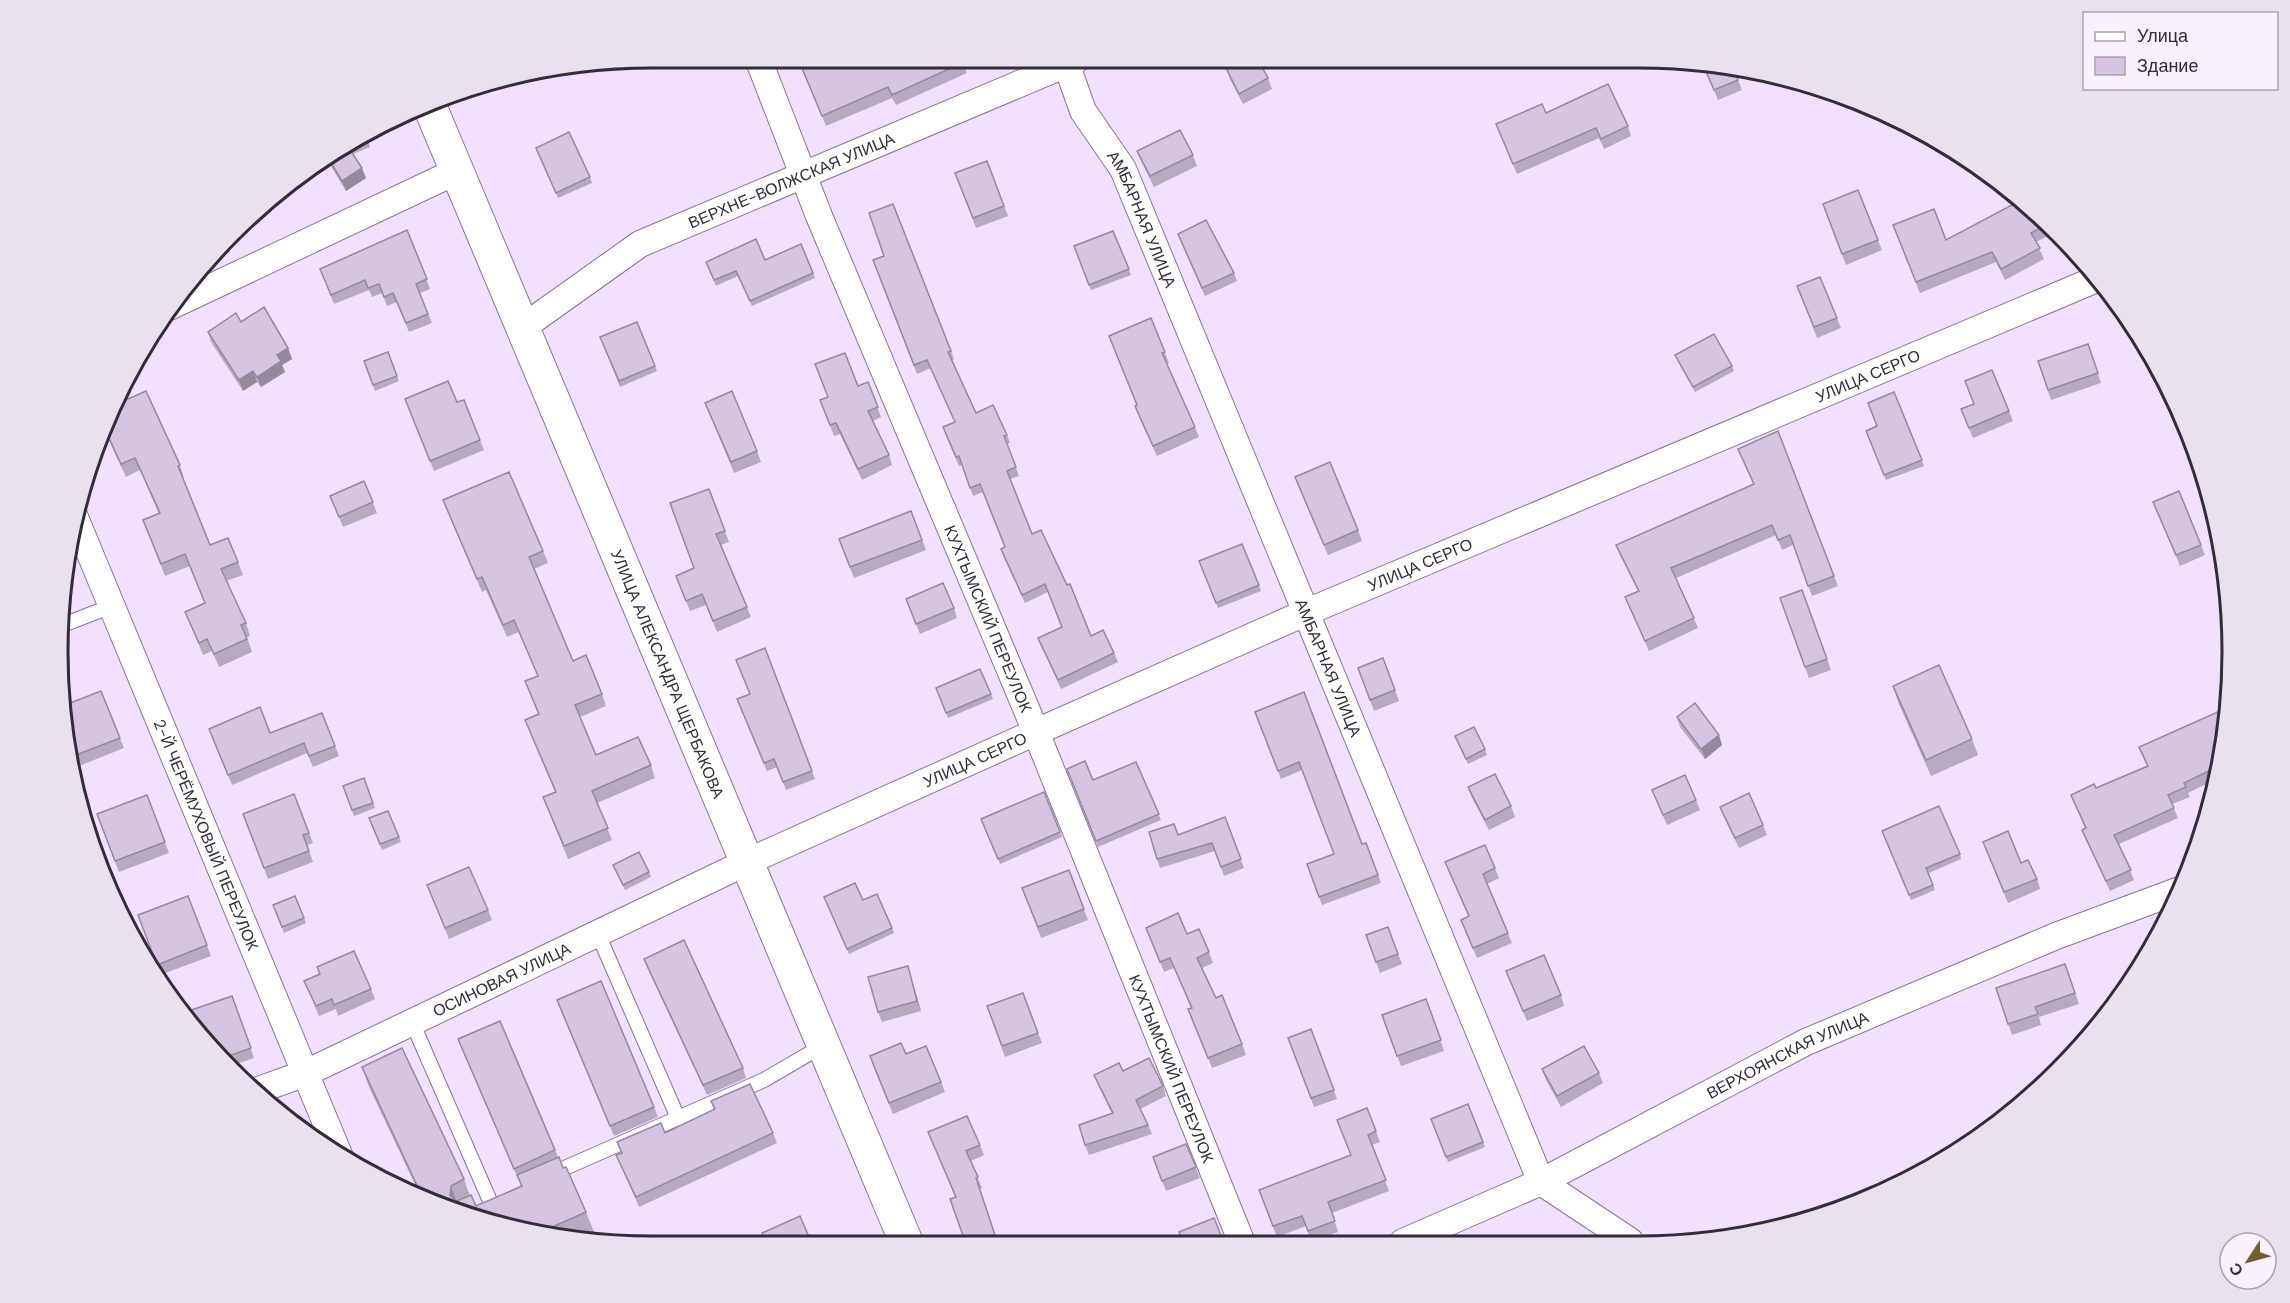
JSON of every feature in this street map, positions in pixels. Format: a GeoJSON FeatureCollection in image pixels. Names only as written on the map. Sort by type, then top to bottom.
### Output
{"type":"FeatureCollection","features":[{"type":"Feature","properties":{"kind":"street","name":"КУХТЫМСКИЙ ПЕРЕУЛОК"},"geometry":{"type":"LineString","coordinates":[[761,68],[1036,732],[1239,1236]]}},
{"type":"Feature","properties":{"kind":"street","name":"ВЕРХНЕ-ВОЛЖСКАЯ УЛИЦА"},"geometry":{"type":"LineString","coordinates":[[522,328],[640,244],[1055,68]]}},
{"type":"Feature","properties":{"kind":"street","name":"АМБАРНАЯ УЛИЦА"},"geometry":{"type":"LineString","coordinates":[[1071,68],[1083,111],[1123,169],[1541,1182]]}},
{"type":"Feature","properties":{"kind":"street","name":"УЛИЦА АЛЕКСАНДРА ЩЕРБАКОВА"},"geometry":{"type":"LineString","coordinates":[[432,111],[905,1236]]}},
{"type":"Feature","properties":{"kind":"street"},"geometry":{"type":"LineString","coordinates":[[186,299],[457,171]]}},
{"type":"Feature","properties":{"kind":"street","name":"УЛИЦА СЕРГО"},"geometry":{"type":"LineString","coordinates":[[747,862],[1307,612],[2090,282]]}},
{"type":"Feature","properties":{"kind":"street","name":"2-Й ЧЕРЁМУХОВЫЙ ПЕРЕУЛОК"},"geometry":{"type":"LineString","coordinates":[[81,531],[334,1141]]}},
{"type":"Feature","properties":{"kind":"street","name":"ОСИНОВАЯ УЛИЦА"},"geometry":{"type":"LineString","coordinates":[[263,1088],[306,1073],[747,862]]}},
{"type":"Feature","properties":{"kind":"street","name":"ВЕРХОЯНСКАЯ УЛИЦА"},"geometry":{"type":"LineString","coordinates":[[1417,1236],[1541,1182],[1806,1042],[2056,936],[2169,894]]}},
{"type":"Feature","properties":{"kind":"street"},"geometry":{"type":"LineString","coordinates":[[1541,1182],[1622,1236]]}},
{"type":"Feature","properties":{"kind":"lane"},"geometry":{"type":"LineString","coordinates":[[69,623],[112,606]]}},
{"type":"Feature","properties":{"kind":"lane"},"geometry":{"type":"LineString","coordinates":[[598,934],[678,1118]]}},
{"type":"Feature","properties":{"kind":"lane"},"geometry":{"type":"LineString","coordinates":[[412,1022],[495,1199],[475,1208]]}},
{"type":"Feature","properties":{"kind":"lane"},"geometry":{"type":"LineString","coordinates":[[532,1183],[764,1080],[824,1045]]}},
{"type":"Feature","properties":{"kind":"building"},"geometry":{"type":"Polygon","coordinates":[[[802,68],[951,68],[892,95],[888,87],[822,116],[802,68]]]}},
{"type":"Feature","properties":{"kind":"building"},"geometry":{"type":"Polygon","coordinates":[[[1226,68],[1262,68],[1268,78],[1239,94],[1226,68]]]}},
{"type":"Feature","properties":{"kind":"building"},"geometry":{"type":"Polygon","coordinates":[[[1706,71],[1736,76],[1738,80],[1714,90],[1706,71]]]}},
{"type":"Feature","properties":{"kind":"building"},"geometry":{"type":"Polygon","coordinates":[[[1608,84],[1628,126],[1601,139],[1596,128],[1513,164],[1496,124],[1542,104],[1546,113],[1608,84]]]}},
{"type":"Feature","properties":{"kind":"building"},"geometry":{"type":"Polygon","coordinates":[[[1180,130],[1193,155],[1150,176],[1137,151],[1180,130]]]}},
{"type":"Feature","properties":{"kind":"building"},"geometry":{"type":"Polygon","coordinates":[[[569,132],[590,177],[556,193],[536,148],[569,132]]]}},
{"type":"Feature","properties":{"kind":"building"},"geometry":{"type":"Polygon","coordinates":[[[351,151],[362,168],[342,181],[331,163],[351,151]]]}},
{"type":"Feature","properties":{"kind":"building"},"geometry":{"type":"Polygon","coordinates":[[[987,161],[1004,206],[973,218],[955,173],[987,161]]]}},
{"type":"Feature","properties":{"kind":"building"},"geometry":{"type":"Polygon","coordinates":[[[1858,190],[1878,240],[1842,254],[1823,204],[1858,190]]]}},
{"type":"Feature","properties":{"kind":"building"},"geometry":{"type":"Polygon","coordinates":[[[893,204],[951,351],[948,352],[976,413],[993,405],[1007,435],[1004,436],[1016,467],[1007,471],[1032,534],[1041,530],[1067,585],[1070,584],[1091,636],[1103,630],[1114,653],[1058,680],[1038,638],[1062,627],[1045,584],[1022,595],[1001,549],[1005,547],[980,484],[970,488],[959,456],[956,457],[943,427],[955,422],[927,360],[914,365],[873,260],[884,256],[869,213],[893,204]]]}},
{"type":"Feature","properties":{"kind":"building"},"geometry":{"type":"Polygon","coordinates":[[[2014,204],[2040,228],[2031,233],[2040,248],[2001,269],[1992,252],[1916,282],[1893,225],[1934,209],[1946,240],[2014,204]]]}},
{"type":"Feature","properties":{"kind":"building"},"geometry":{"type":"Polygon","coordinates":[[[1206,220],[1234,273],[1202,288],[1178,234],[1206,220]]]}},
{"type":"Feature","properties":{"kind":"building"},"geometry":{"type":"Polygon","coordinates":[[[407,230],[427,279],[416,284],[428,314],[406,323],[393,293],[384,297],[379,284],[368,288],[365,280],[331,295],[320,269],[407,230]]]}},
{"type":"Feature","properties":{"kind":"building"},"geometry":{"type":"Polygon","coordinates":[[[1113,231],[1129,269],[1089,285],[1074,246],[1113,231]]]}},
{"type":"Feature","properties":{"kind":"building"},"geometry":{"type":"Polygon","coordinates":[[[756,239],[765,260],[801,244],[813,273],[750,301],[736,271],[714,280],[706,262],[756,239]]]}},
{"type":"Feature","properties":{"kind":"building"},"geometry":{"type":"Polygon","coordinates":[[[1820,277],[1837,318],[1814,327],[1797,286],[1820,277]]]}},
{"type":"Feature","properties":{"kind":"building"},"geometry":{"type":"Polygon","coordinates":[[[264,307],[288,348],[277,355],[281,361],[257,377],[253,371],[239,380],[208,332],[236,313],[241,322],[264,307]]]}},
{"type":"Feature","properties":{"kind":"building"},"geometry":{"type":"Polygon","coordinates":[[[1151,318],[1165,352],[1162,353],[1195,427],[1153,446],[1135,406],[1137,405],[1109,336],[1151,318]]]}},
{"type":"Feature","properties":{"kind":"building"},"geometry":{"type":"Polygon","coordinates":[[[637,322],[655,366],[619,381],[600,337],[637,322]]]}},
{"type":"Feature","properties":{"kind":"building"},"geometry":{"type":"Polygon","coordinates":[[[1714,334],[1732,366],[1693,387],[1675,355],[1714,334]]]}},
{"type":"Feature","properties":{"kind":"building"},"geometry":{"type":"Polygon","coordinates":[[[2088,344],[2098,373],[2048,390],[2038,361],[2088,344]]]}},
{"type":"Feature","properties":{"kind":"building"},"geometry":{"type":"Polygon","coordinates":[[[388,352],[397,376],[373,385],[364,361],[388,352]]]}},
{"type":"Feature","properties":{"kind":"building"},"geometry":{"type":"Polygon","coordinates":[[[845,353],[858,386],[868,382],[878,407],[868,411],[889,455],[858,469],[836,423],[830,425],[820,400],[828,397],[815,364],[845,353]]]}},
{"type":"Feature","properties":{"kind":"building"},"geometry":{"type":"Polygon","coordinates":[[[1992,370],[2009,411],[1969,428],[1961,409],[1974,404],[1965,381],[1992,370]]]}},
{"type":"Feature","properties":{"kind":"building"},"geometry":{"type":"Polygon","coordinates":[[[448,381],[457,402],[464,400],[480,440],[430,461],[405,399],[448,381]]]}},
{"type":"Feature","properties":{"kind":"building"},"geometry":{"type":"Polygon","coordinates":[[[146,391],[180,465],[178,466],[210,545],[228,538],[238,562],[221,569],[246,623],[241,625],[247,639],[214,654],[207,639],[199,643],[185,612],[205,603],[185,554],[161,564],[143,520],[160,513],[135,458],[121,464],[109,437],[125,400],[146,391]]]}},
{"type":"Feature","properties":{"kind":"building"},"geometry":{"type":"Polygon","coordinates":[[[732,391],[757,451],[731,462],[705,403],[732,391]]]}},
{"type":"Feature","properties":{"kind":"building"},"geometry":{"type":"Polygon","coordinates":[[[1894,392],[1922,460],[1884,475],[1866,431],[1877,426],[1868,403],[1894,392]]]}},
{"type":"Feature","properties":{"kind":"building"},"geometry":{"type":"Polygon","coordinates":[[[1778,431],[1834,576],[1808,586],[1790,535],[1778,540],[1772,525],[1671,568],[1694,618],[1645,641],[1625,597],[1639,591],[1616,545],[1754,484],[1738,449],[1778,431]]]}},
{"type":"Feature","properties":{"kind":"building"},"geometry":{"type":"Polygon","coordinates":[[[1330,462],[1358,530],[1324,545],[1295,477],[1330,462]]]}},
{"type":"Feature","properties":{"kind":"building"},"geometry":{"type":"Polygon","coordinates":[[[509,472],[543,551],[529,557],[573,661],[586,655],[602,694],[575,705],[596,755],[638,737],[651,765],[592,791],[608,828],[564,846],[543,797],[556,792],[525,720],[539,714],[525,681],[538,676],[514,620],[503,625],[482,577],[477,579],[443,500],[509,472]]]}},
{"type":"Feature","properties":{"kind":"building"},"geometry":{"type":"Polygon","coordinates":[[[364,481],[373,502],[339,517],[330,496],[364,481]]]}},
{"type":"Feature","properties":{"kind":"building"},"geometry":{"type":"Polygon","coordinates":[[[709,489],[725,531],[716,534],[747,607],[713,621],[702,594],[686,601],[676,576],[694,568],[670,503],[709,489]]]}},
{"type":"Feature","properties":{"kind":"building"},"geometry":{"type":"Polygon","coordinates":[[[2179,491],[2201,545],[2176,555],[2153,502],[2179,491]]]}},
{"type":"Feature","properties":{"kind":"building"},"geometry":{"type":"Polygon","coordinates":[[[911,511],[922,540],[850,567],[839,539],[911,511]]]}},
{"type":"Feature","properties":{"kind":"building"},"geometry":{"type":"Polygon","coordinates":[[[1242,544],[1259,585],[1216,603],[1199,561],[1242,544]]]}},
{"type":"Feature","properties":{"kind":"building"},"geometry":{"type":"Polygon","coordinates":[[[943,583],[954,608],[916,624],[906,599],[943,583]]]}},
{"type":"Feature","properties":{"kind":"building"},"geometry":{"type":"Polygon","coordinates":[[[1802,590],[1827,659],[1805,667],[1780,598],[1802,590]]]}},
{"type":"Feature","properties":{"kind":"building"},"geometry":{"type":"Polygon","coordinates":[[[765,648],[812,771],[783,782],[774,759],[764,763],[737,699],[750,694],[736,660],[765,648]]]}},
{"type":"Feature","properties":{"kind":"building"},"geometry":{"type":"Polygon","coordinates":[[[1383,658],[1395,690],[1370,700],[1358,668],[1383,658]]]}},
{"type":"Feature","properties":{"kind":"building"},"geometry":{"type":"Polygon","coordinates":[[[1939,665],[1972,739],[1926,760],[1893,686],[1939,665]]]}},
{"type":"Feature","properties":{"kind":"building"},"geometry":{"type":"Polygon","coordinates":[[[980,669],[991,694],[946,713],[936,688],[980,669]]]}},
{"type":"Feature","properties":{"kind":"building"},"geometry":{"type":"Polygon","coordinates":[[[101,691],[120,738],[77,755],[70,703],[101,691]]]}},
{"type":"Feature","properties":{"kind":"building"},"geometry":{"type":"Polygon","coordinates":[[[1304,692],[1362,844],[1366,843],[1378,875],[1319,897],[1307,864],[1334,854],[1299,762],[1278,771],[1255,712],[1304,692]]]}},
{"type":"Feature","properties":{"kind":"building"},"geometry":{"type":"Polygon","coordinates":[[[1695,703],[1719,735],[1701,749],[1677,717],[1695,703]]]}},
{"type":"Feature","properties":{"kind":"building"},"geometry":{"type":"Polygon","coordinates":[[[260,707],[270,733],[322,713],[335,746],[309,756],[304,743],[228,775],[209,729],[260,707]]]}},
{"type":"Feature","properties":{"kind":"building"},"geometry":{"type":"Polygon","coordinates":[[[2219,711],[2210,770],[2184,783],[2186,787],[2168,795],[2174,808],[2114,835],[2131,870],[2106,881],[2082,830],[2086,828],[2071,795],[2094,784],[2096,788],[2148,766],[2139,747],[2219,711]]]}},
{"type":"Feature","properties":{"kind":"building"},"geometry":{"type":"Polygon","coordinates":[[[1474,727],[1485,749],[1466,759],[1455,736],[1474,727]]]}},
{"type":"Feature","properties":{"kind":"building"},"geometry":{"type":"Polygon","coordinates":[[[1085,761],[1093,780],[1136,762],[1159,814],[1096,841],[1067,769],[1085,761]]]}},
{"type":"Feature","properties":{"kind":"building"},"geometry":{"type":"Polygon","coordinates":[[[1495,774],[1511,806],[1485,820],[1468,787],[1495,774]]]}},
{"type":"Feature","properties":{"kind":"building"},"geometry":{"type":"Polygon","coordinates":[[[1685,775],[1696,800],[1663,815],[1652,790],[1685,775]]]}},
{"type":"Feature","properties":{"kind":"building"},"geometry":{"type":"Polygon","coordinates":[[[364,778],[373,803],[352,810],[343,786],[364,778]]]}},
{"type":"Feature","properties":{"kind":"building"},"geometry":{"type":"Polygon","coordinates":[[[1044,792],[1060,832],[998,859],[981,819],[1044,792]]]}},
{"type":"Feature","properties":{"kind":"building"},"geometry":{"type":"Polygon","coordinates":[[[1749,793],[1763,825],[1735,838],[1720,807],[1749,793]]]}},
{"type":"Feature","properties":{"kind":"building"},"geometry":{"type":"Polygon","coordinates":[[[294,794],[309,833],[303,835],[309,851],[264,868],[243,814],[294,794]]]}},
{"type":"Feature","properties":{"kind":"building"},"geometry":{"type":"Polygon","coordinates":[[[147,795],[165,842],[115,861],[97,814],[147,795]]]}},
{"type":"Feature","properties":{"kind":"building"},"geometry":{"type":"Polygon","coordinates":[[[1939,806],[1960,854],[1926,868],[1933,885],[1909,895],[1882,831],[1939,806]]]}},
{"type":"Feature","properties":{"kind":"building"},"geometry":{"type":"Polygon","coordinates":[[[388,811],[399,837],[380,844],[369,818],[388,811]]]}},
{"type":"Feature","properties":{"kind":"building"},"geometry":{"type":"Polygon","coordinates":[[[1225,817],[1241,859],[1221,867],[1212,843],[1157,859],[1149,832],[1174,824],[1178,835],[1225,817]]]}},
{"type":"Feature","properties":{"kind":"building"},"geometry":{"type":"Polygon","coordinates":[[[2008,831],[2021,863],[2028,860],[2037,879],[2004,892],[1983,842],[2008,831]]]}},
{"type":"Feature","properties":{"kind":"building"},"geometry":{"type":"Polygon","coordinates":[[[1485,845],[1495,868],[1483,874],[1508,933],[1473,948],[1461,920],[1469,916],[1445,862],[1485,845]]]}},
{"type":"Feature","properties":{"kind":"building"},"geometry":{"type":"Polygon","coordinates":[[[639,852],[649,872],[623,885],[613,865],[639,852]]]}},
{"type":"Feature","properties":{"kind":"building"},"geometry":{"type":"Polygon","coordinates":[[[469,867],[488,910],[445,928],[427,885],[469,867]]]}},
{"type":"Feature","properties":{"kind":"building"},"geometry":{"type":"Polygon","coordinates":[[[1069,870],[1084,909],[1038,927],[1022,888],[1069,870]]]}},
{"type":"Feature","properties":{"kind":"building"},"geometry":{"type":"Polygon","coordinates":[[[855,883],[863,900],[877,894],[892,928],[847,949],[824,897],[855,883]]]}},
{"type":"Feature","properties":{"kind":"building"},"geometry":{"type":"Polygon","coordinates":[[[188,896],[207,945],[159,964],[138,915],[188,896]]]}},
{"type":"Feature","properties":{"kind":"building"},"geometry":{"type":"Polygon","coordinates":[[[295,896],[304,918],[282,927],[273,905],[295,896]]]}},
{"type":"Feature","properties":{"kind":"building"},"geometry":{"type":"Polygon","coordinates":[[[1178,913],[1187,934],[1199,929],[1209,952],[1197,958],[1216,998],[1222,995],[1242,1044],[1208,1058],[1188,1009],[1192,1008],[1170,958],[1160,962],[1146,928],[1178,913]]]}},
{"type":"Feature","properties":{"kind":"building"},"geometry":{"type":"Polygon","coordinates":[[[1388,927],[1398,954],[1376,962],[1366,935],[1388,927]]]}},
{"type":"Feature","properties":{"kind":"building"},"geometry":{"type":"Polygon","coordinates":[[[684,940],[743,1068],[703,1085],[644,959],[684,940]]]}},
{"type":"Feature","properties":{"kind":"building"},"geometry":{"type":"Polygon","coordinates":[[[354,951],[371,989],[334,1005],[332,999],[316,1006],[304,981],[320,974],[317,967],[354,951]]]}},
{"type":"Feature","properties":{"kind":"building"},"geometry":{"type":"Polygon","coordinates":[[[1544,955],[1561,995],[1523,1011],[1506,971],[1544,955]]]}},
{"type":"Feature","properties":{"kind":"building"},"geometry":{"type":"Polygon","coordinates":[[[2065,964],[2075,993],[2035,1007],[2038,1014],[2008,1024],[1996,988],[2065,964]]]}},
{"type":"Feature","properties":{"kind":"building"},"geometry":{"type":"Polygon","coordinates":[[[908,966],[917,1001],[878,1012],[868,977],[908,966]]]}},
{"type":"Feature","properties":{"kind":"building"},"geometry":{"type":"Polygon","coordinates":[[[601,981],[654,1107],[610,1126],[557,1000],[601,981]]]}},
{"type":"Feature","properties":{"kind":"building"},"geometry":{"type":"Polygon","coordinates":[[[1023,993],[1038,1033],[1002,1046],[987,1006],[1023,993]]]}},
{"type":"Feature","properties":{"kind":"building"},"geometry":{"type":"Polygon","coordinates":[[[232,996],[251,1048],[230,1055],[191,1010],[232,996]]]}},
{"type":"Feature","properties":{"kind":"building"},"geometry":{"type":"Polygon","coordinates":[[[1426,999],[1441,1040],[1397,1056],[1382,1015],[1426,999]]]}},
{"type":"Feature","properties":{"kind":"building"},"geometry":{"type":"Polygon","coordinates":[[[500,1021],[555,1150],[514,1169],[458,1039],[500,1021]]]}},
{"type":"Feature","properties":{"kind":"building"},"geometry":{"type":"Polygon","coordinates":[[[1311,1029],[1334,1090],[1311,1098],[1288,1038],[1311,1029]]]}},
{"type":"Feature","properties":{"kind":"building"},"geometry":{"type":"Polygon","coordinates":[[[901,1043],[906,1054],[926,1046],[941,1082],[889,1103],[870,1056],[901,1043]]]}},
{"type":"Feature","properties":{"kind":"building"},"geometry":{"type":"Polygon","coordinates":[[[1584,1046],[1599,1073],[1557,1096],[1542,1069],[1584,1046]]]}},
{"type":"Feature","properties":{"kind":"building"},"geometry":{"type":"Polygon","coordinates":[[[402,1048],[464,1179],[451,1186],[450,1196],[457,1201],[471,1195],[476,1206],[522,1186],[517,1175],[559,1157],[563,1168],[566,1167],[586,1212],[553,1227],[500,1216],[464,1205],[417,1186],[362,1067],[402,1048]]]}},
{"type":"Feature","properties":{"kind":"building"},"geometry":{"type":"Polygon","coordinates":[[[1149,1058],[1163,1086],[1136,1100],[1148,1125],[1085,1145],[1079,1125],[1113,1113],[1094,1075],[1119,1063],[1123,1071],[1149,1058]]]}},
{"type":"Feature","properties":{"kind":"building"},"geometry":{"type":"Polygon","coordinates":[[[750,1084],[773,1133],[636,1197],[616,1155],[622,1153],[617,1142],[661,1123],[665,1133],[715,1109],[711,1101],[750,1084]]]}},
{"type":"Feature","properties":{"kind":"building"},"geometry":{"type":"Polygon","coordinates":[[[1468,1104],[1483,1142],[1446,1157],[1431,1119],[1468,1104]]]}},
{"type":"Feature","properties":{"kind":"building"},"geometry":{"type":"Polygon","coordinates":[[[1367,1108],[1376,1131],[1368,1135],[1386,1180],[1328,1202],[1335,1221],[1308,1231],[1302,1216],[1273,1226],[1259,1190],[1351,1155],[1337,1120],[1367,1108]]]}},
{"type":"Feature","properties":{"kind":"building"},"geometry":{"type":"Polygon","coordinates":[[[967,1116],[980,1145],[966,1151],[978,1177],[976,1178],[995,1235],[963,1236],[950,1199],[956,1197],[928,1132],[967,1116]]]}},
{"type":"Feature","properties":{"kind":"building"},"geometry":{"type":"Polygon","coordinates":[[[1186,1144],[1196,1167],[1162,1181],[1153,1157],[1186,1144]]]}},
{"type":"Feature","properties":{"kind":"building"},"geometry":{"type":"Polygon","coordinates":[[[800,1216],[809,1236],[763,1236],[762,1233],[800,1216]]]}},
{"type":"Feature","properties":{"kind":"building"},"geometry":{"type":"Polygon","coordinates":[[[1214,1218],[1221,1236],[1181,1236],[1179,1232],[1214,1218]]]}}]}
